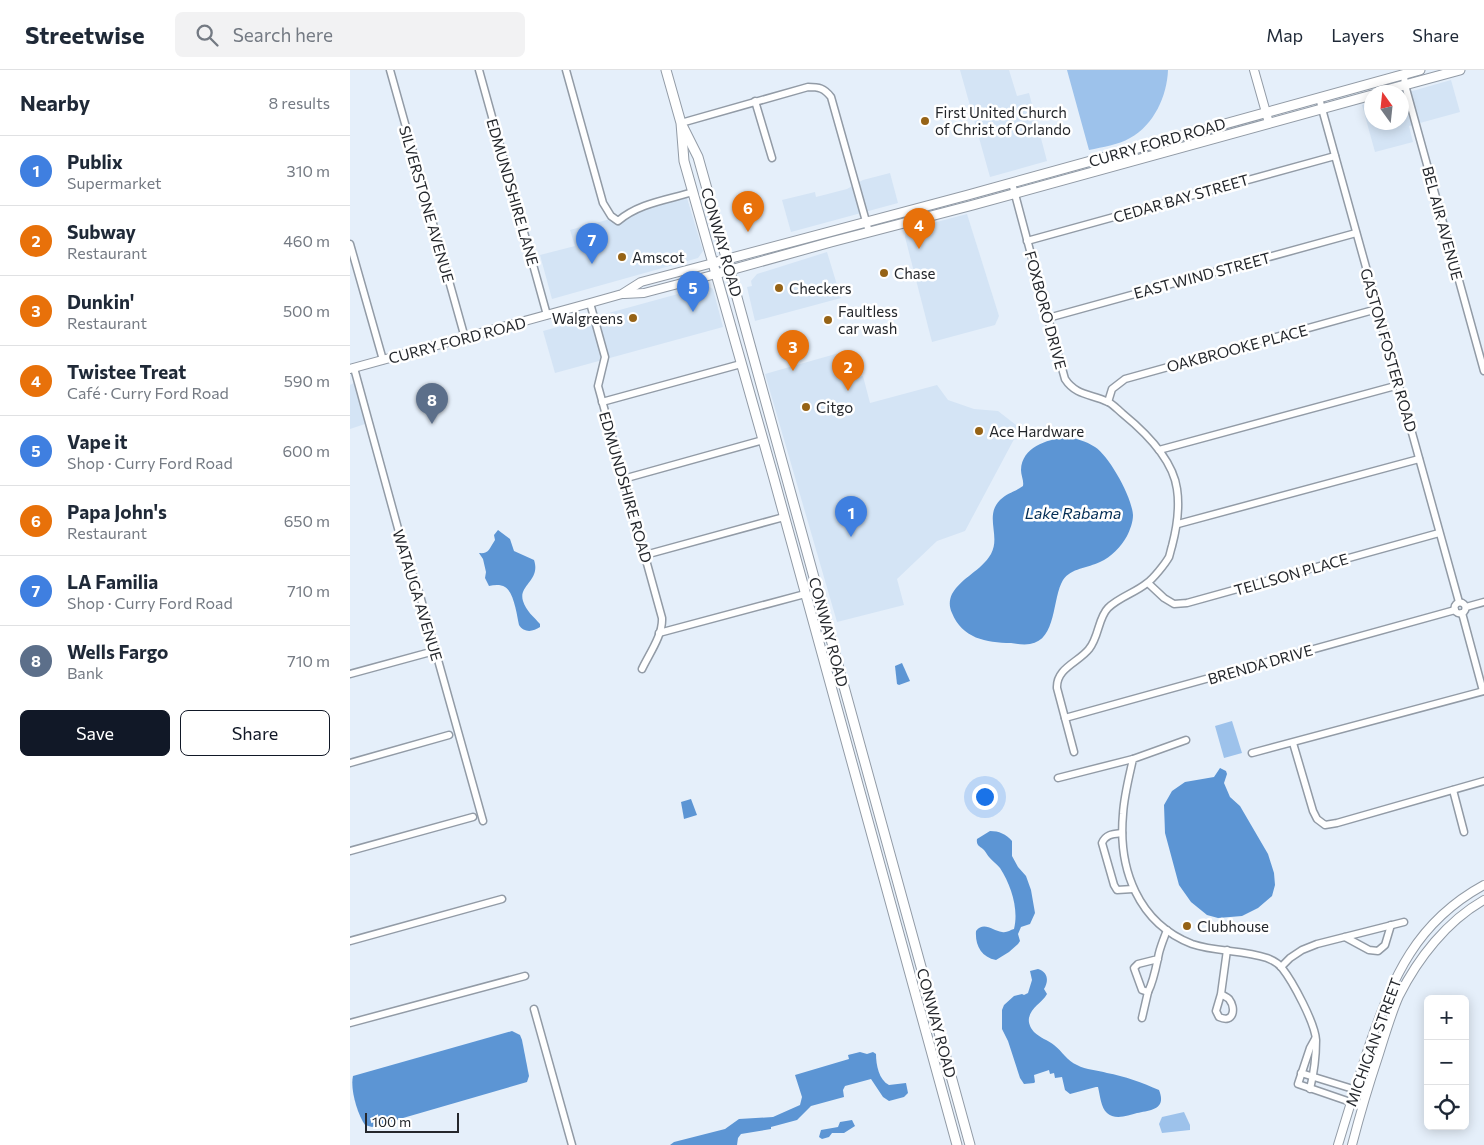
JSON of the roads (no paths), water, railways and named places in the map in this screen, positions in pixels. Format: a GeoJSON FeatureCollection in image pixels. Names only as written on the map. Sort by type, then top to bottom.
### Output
{"type":"FeatureCollection","features":[{"type":"Feature","properties":{"kind":"main road","name":"CONWAY ROAD"},"geometry":{"type":"LineString","coordinates":[[666,70],[681,122],[698,157],[727,259],[970,1145]]}},
{"type":"Feature","properties":{"kind":"main road","name":"CURRY FORD ROAD"},"geometry":{"type":"LineString","coordinates":[[712,263],[998,187],[1420,70]]}},
{"type":"Feature","properties":{"kind":"main road"},"geometry":{"type":"LineString","coordinates":[[1405,85],[1460,70]]}},
{"type":"Feature","properties":{"kind":"main road","name":"CURRY FORD ROAD"},"geometry":{"type":"LineString","coordinates":[[716,274],[1364,97]]}},
{"type":"Feature","properties":{"kind":"main road","name":"CONWAY ROAD"},"geometry":{"type":"LineString","coordinates":[[681,122],[684,161],[692,192],[773,475],[957,1145]]}},
{"type":"Feature","properties":{"kind":"main road"},"geometry":{"type":"LineString","coordinates":[[773,475],[784,501],[788,507],[796,512]]}},
{"type":"Feature","properties":{"kind":"main road"},"geometry":{"type":"LineString","coordinates":[[784,517],[794,526],[803,540]]}},
{"type":"Feature","properties":{"kind":"main road"},"geometry":{"type":"LineString","coordinates":[[818,640],[825,647],[841,676]]}},
{"type":"Feature","properties":{"kind":"main road"},"geometry":{"type":"LineString","coordinates":[[913,984],[924,994],[936,1018]]}},
{"type":"Feature","properties":{"kind":"street","name":"SILVERSTONE AVENUE"},"geometry":{"type":"LineString","coordinates":[[390,70],[465,338]]}},
{"type":"Feature","properties":{"kind":"street","name":"EDMUNDSHIRE LANE"},"geometry":{"type":"LineString","coordinates":[[479,70],[547,315]]}},
{"type":"Feature","properties":{"kind":"street"},"geometry":{"type":"LineString","coordinates":[[566,70],[602,203],[611,216],[618,221],[627,213],[637,208],[692,192]]}},
{"type":"Feature","properties":{"kind":"street"},"geometry":{"type":"LineString","coordinates":[[1254,70],[1268,123]]}},
{"type":"Feature","properties":{"kind":"street","name":"BEL AIR AVENUE"},"geometry":{"type":"LineString","coordinates":[[1404,75],[1405,85]]}},
{"type":"Feature","properties":{"kind":"street"},"geometry":{"type":"LineString","coordinates":[[681,122],[808,87],[819,87],[825,90],[831,97],[869,232]]}},
{"type":"Feature","properties":{"kind":"street","name":"GASTON FOSTER ROAD"},"geometry":{"type":"LineString","coordinates":[[1319,98],[1459,602]]}},
{"type":"Feature","properties":{"kind":"street","name":"BEL AIR AVENUE"},"geometry":{"type":"LineString","coordinates":[[1409,99],[1484,371]]}},
{"type":"Feature","properties":{"kind":"street"},"geometry":{"type":"LineString","coordinates":[[755,102],[772,158]]}},
{"type":"Feature","properties":{"kind":"street","name":"CEDAR BAY STREET"},"geometry":{"type":"LineString","coordinates":[[1027,241],[1335,156]]}},
{"type":"Feature","properties":{"kind":"street","name":"FOXBORO DRIVE"},"geometry":{"type":"LineString","coordinates":[[1012,183],[1065,379],[1070,387],[1108,402],[1137,425],[1159,450],[1170,468],[1177,488],[1178,524],[1169,557],[1148,583],[1108,608],[1103,615],[1090,648],[1059,675],[1056,688],[1074,752]]}},
{"type":"Feature","properties":{"kind":"street"},"geometry":{"type":"LineString","coordinates":[[998,187],[1001,197]]}},
{"type":"Feature","properties":{"kind":"street"},"geometry":{"type":"LineString","coordinates":[[894,214],[897,225]]}},
{"type":"Feature","properties":{"kind":"street","name":"EAST WIND STREET"},"geometry":{"type":"LineString","coordinates":[[1048,318],[1356,233]]}},
{"type":"Feature","properties":{"kind":"street"},"geometry":{"type":"LineString","coordinates":[[350,244],[383,360]]}},
{"type":"Feature","properties":{"kind":"street","name":"CURRY FORD ROAD"},"geometry":{"type":"LineString","coordinates":[[622,294],[641,282],[712,263]]}},
{"type":"Feature","properties":{"kind":"street","name":"CURRY FORD ROAD"},"geometry":{"type":"LineString","coordinates":[[352,368],[622,294],[644,293],[716,274]]}},
{"type":"Feature","properties":{"kind":"street","name":"EDMUNDSHIRE ROAD"},"geometry":{"type":"LineString","coordinates":[[590,303],[605,357],[598,386],[662,618],[659,633],[642,669]]}},
{"type":"Feature","properties":{"kind":"street","name":"OAKBROOKE PLACE"},"geometry":{"type":"LineString","coordinates":[[1108,402],[1112,389],[1125,379],[1377,309]]}},
{"type":"Feature","properties":{"kind":"street"},"geometry":{"type":"LineString","coordinates":[[602,402],[740,364]]}},
{"type":"Feature","properties":{"kind":"street","name":"WATAUGA AVENUE"},"geometry":{"type":"LineString","coordinates":[[352,368],[402,543],[419,592],[483,821]]}},
{"type":"Feature","properties":{"kind":"street"},"geometry":{"type":"LineString","coordinates":[[1159,450],[1399,385]]}},
{"type":"Feature","properties":{"kind":"street"},"geometry":{"type":"LineString","coordinates":[[623,479],[763,440]]}},
{"type":"Feature","properties":{"kind":"street"},"geometry":{"type":"LineString","coordinates":[[1178,524],[1419,459]]}},
{"type":"Feature","properties":{"kind":"street"},"geometry":{"type":"LineString","coordinates":[[645,555],[784,517]]}},
{"type":"Feature","properties":{"kind":"street","name":"TELLSON PLACE"},"geometry":{"type":"LineString","coordinates":[[1148,583],[1164,598],[1174,604],[1187,603],[1439,533]]}},
{"type":"Feature","properties":{"kind":"street"},"geometry":{"type":"LineString","coordinates":[[659,633],[805,594]]}},
{"type":"Feature","properties":{"kind":"street"},"geometry":{"type":"LineString","coordinates":[[1252,753],[1483,691],[1464,610],[1463,603],[1459,602],[1455,606],[1455,610],[1458,613],[1464,610],[1484,602]]}},
{"type":"Feature","properties":{"kind":"street","name":"BRENDA DRIVE"},"geometry":{"type":"LineString","coordinates":[[1065,718],[1455,610]]}},
{"type":"Feature","properties":{"kind":"street"},"geometry":{"type":"LineString","coordinates":[[350,674],[427,653]]}},
{"type":"Feature","properties":{"kind":"street"},"geometry":{"type":"LineString","coordinates":[[350,763],[449,735]]}},
{"type":"Feature","properties":{"kind":"street"},"geometry":{"type":"LineString","coordinates":[[1058,778],[1133,759],[1186,740]]}},
{"type":"Feature","properties":{"kind":"street"},"geometry":{"type":"LineString","coordinates":[[1293,743],[1313,812],[1317,819],[1325,824],[1337,823],[1484,781]]}},
{"type":"Feature","properties":{"kind":"street"},"geometry":{"type":"LineString","coordinates":[[1133,759],[1127,784],[1122,834],[1125,862],[1133,889],[1154,920],[1176,937],[1195,945],[1268,958],[1281,967],[1302,1000],[1316,1038],[1313,1076],[1310,1088]]}},
{"type":"Feature","properties":{"kind":"street"},"geometry":{"type":"LineString","coordinates":[[854,771],[866,767]]}},
{"type":"Feature","properties":{"kind":"street"},"geometry":{"type":"LineString","coordinates":[[1453,790],[1464,832]]}},
{"type":"Feature","properties":{"kind":"street"},"geometry":{"type":"LineString","coordinates":[[350,851],[473,817]]}},
{"type":"Feature","properties":{"kind":"street"},"geometry":{"type":"LineString","coordinates":[[1122,834],[1111,834],[1104,838],[1102,843],[1117,890],[1133,889]]}},
{"type":"Feature","properties":{"kind":"street","name":"MICHIGAN STREET"},"geometry":{"type":"LineString","coordinates":[[1338,1145],[1350,1102],[1382,1009],[1404,962],[1418,942],[1436,922],[1459,902],[1484,885]]}},
{"type":"Feature","properties":{"kind":"street"},"geometry":{"type":"LineString","coordinates":[[350,941],[502,898]]}},
{"type":"Feature","properties":{"kind":"street","name":"MICHIGAN STREET"},"geometry":{"type":"LineString","coordinates":[[1352,1145],[1366,1093],[1399,997],[1413,972],[1430,948],[1452,924],[1484,900]]}},
{"type":"Feature","properties":{"kind":"street"},"geometry":{"type":"LineString","coordinates":[[1281,967],[1302,950],[1317,944],[1404,922]]}},
{"type":"Feature","properties":{"kind":"street"},"geometry":{"type":"LineString","coordinates":[[1344,937],[1369,950],[1378,951],[1385,945],[1391,925]]}},
{"type":"Feature","properties":{"kind":"street"},"geometry":{"type":"LineString","coordinates":[[1142,1018],[1167,930]]}},
{"type":"Feature","properties":{"kind":"street"},"geometry":{"type":"LineString","coordinates":[[1221,994],[1227,950]]}},
{"type":"Feature","properties":{"kind":"street"},"geometry":{"type":"LineString","coordinates":[[1148,992],[1142,990],[1134,968],[1138,964],[1158,959]]}},
{"type":"Feature","properties":{"kind":"street"},"geometry":{"type":"LineString","coordinates":[[350,1023],[525,976]]}},
{"type":"Feature","properties":{"kind":"street"},"geometry":{"type":"LineString","coordinates":[[534,1009],[572,1145]]}},
{"type":"Feature","properties":{"kind":"street"},"geometry":{"type":"LineString","coordinates":[[1316,1038],[1310,1048],[1298,1084],[1362,1106]]}},
{"type":"Feature","properties":{"kind":"street"},"geometry":{"type":"LineString","coordinates":[[1301,1073],[1366,1093]]}},
{"type":"Feature","properties":{"kind":"water","name":"Lake Rabama"},"geometry":{"type":"Polygon","coordinates":[[[1066,437],[1080,440],[1095,447],[1113,468],[1132,507],[1133,518],[1128,534],[1119,548],[1104,560],[1066,576],[1060,588],[1049,627],[1039,641],[1023,644],[993,642],[976,637],[968,633],[956,621],[950,606],[952,594],[991,554],[994,547],[993,513],[995,506],[1000,500],[1023,486],[1022,462],[1030,450],[1051,440],[1066,437]]]}},
{"type":"Feature","properties":{"kind":"water"},"geometry":{"type":"Polygon","coordinates":[[[498,530],[510,539],[514,551],[534,560],[535,573],[522,596],[526,608],[540,624],[540,627],[534,630],[526,630],[519,625],[515,604],[508,590],[501,585],[489,586],[485,578],[486,572],[483,559],[479,553],[485,553],[488,550],[495,540],[494,535],[498,530]]]}},
{"type":"Feature","properties":{"kind":"water"},"geometry":{"type":"Polygon","coordinates":[[[902,663],[910,681],[899,685],[897,684],[895,666],[902,663]]]}},
{"type":"Feature","properties":{"kind":"water"},"geometry":{"type":"Polygon","coordinates":[[[1220,768],[1226,771],[1224,783],[1230,797],[1240,806],[1268,854],[1274,873],[1275,885],[1272,896],[1258,908],[1242,916],[1218,918],[1207,915],[1191,902],[1179,885],[1165,833],[1164,805],[1172,791],[1185,782],[1214,777],[1220,768]]]}},
{"type":"Feature","properties":{"kind":"water"},"geometry":{"type":"Polygon","coordinates":[[[691,799],[697,815],[684,819],[681,802],[691,799]]]}},
{"type":"Feature","properties":{"kind":"water"},"geometry":{"type":"Polygon","coordinates":[[[990,831],[1002,833],[1012,841],[1012,856],[1026,876],[1031,890],[1035,913],[1030,924],[1021,927],[1018,934],[1020,941],[1018,944],[996,960],[986,956],[980,950],[976,931],[982,927],[989,927],[1004,932],[1014,929],[1015,905],[1011,889],[1004,875],[977,843],[977,839],[990,831]]]}},
{"type":"Feature","properties":{"kind":"water"},"geometry":{"type":"Polygon","coordinates":[[[1038,969],[1044,972],[1047,977],[1044,989],[1047,994],[1030,1014],[1029,1022],[1033,1031],[1054,1045],[1070,1061],[1081,1067],[1127,1078],[1159,1090],[1161,1102],[1156,1108],[1121,1117],[1110,1115],[1103,1108],[1098,1087],[1070,1094],[1065,1090],[1062,1077],[1055,1078],[1054,1073],[1050,1074],[1049,1070],[1034,1075],[1034,1083],[1024,1084],[1002,1029],[1002,1010],[1004,1005],[1014,996],[1028,993],[1032,980],[1030,971],[1038,969]]]}},
{"type":"Feature","properties":{"kind":"water"},"geometry":{"type":"Polygon","coordinates":[[[512,1031],[520,1035],[522,1040],[529,1076],[527,1082],[372,1127],[365,1125],[355,1101],[352,1087],[353,1076],[512,1031]]]}},
{"type":"Feature","properties":{"kind":"water"},"geometry":{"type":"Polygon","coordinates":[[[860,1052],[867,1054],[873,1052],[876,1054],[877,1067],[883,1080],[889,1085],[906,1083],[908,1093],[904,1097],[889,1101],[883,1097],[871,1079],[845,1086],[843,1090],[844,1097],[811,1106],[797,1120],[771,1127],[771,1129],[741,1134],[737,1145],[670,1145],[674,1142],[725,1129],[739,1119],[773,1117],[800,1105],[802,1097],[795,1075],[849,1059],[848,1055],[860,1052]]]}},
{"type":"Feature","properties":{"kind":"water"},"geometry":{"type":"Polygon","coordinates":[[[852,1120],[855,1126],[844,1133],[832,1133],[829,1137],[822,1139],[819,1137],[821,1130],[838,1127],[840,1122],[852,1120]]]}},
{"type":"Feature","properties":{"kind":"place","name":"First United Church of Christ of Orlando"},"geometry":{"type":"Point","coordinates":[925,121]}},
{"type":"Feature","properties":{"kind":"place","name":"Papa John's"},"geometry":{"type":"Point","coordinates":[748,232]}},
{"type":"Feature","properties":{"kind":"place","name":"Twistee Treat"},"geometry":{"type":"Point","coordinates":[919,249]}},
{"type":"Feature","properties":{"kind":"place","name":"Amscot"},"geometry":{"type":"Point","coordinates":[622,257]}},
{"type":"Feature","properties":{"kind":"place","name":"LA Familia"},"geometry":{"type":"Point","coordinates":[592,264]}},
{"type":"Feature","properties":{"kind":"place","name":"Chase"},"geometry":{"type":"Point","coordinates":[884,273]}},
{"type":"Feature","properties":{"kind":"place","name":"Checkers"},"geometry":{"type":"Point","coordinates":[779,288]}},
{"type":"Feature","properties":{"kind":"place","name":"Vape it"},"geometry":{"type":"Point","coordinates":[693,312]}},
{"type":"Feature","properties":{"kind":"place","name":"Walgreens"},"geometry":{"type":"Point","coordinates":[633,318]}},
{"type":"Feature","properties":{"kind":"place","name":"Faultless car wash"},"geometry":{"type":"Point","coordinates":[828,320]}},
{"type":"Feature","properties":{"kind":"place","name":"Dunkin'"},"geometry":{"type":"Point","coordinates":[793,371]}},
{"type":"Feature","properties":{"kind":"place","name":"Subway"},"geometry":{"type":"Point","coordinates":[848,391]}},
{"type":"Feature","properties":{"kind":"place","name":"Citgo"},"geometry":{"type":"Point","coordinates":[806,407]}},
{"type":"Feature","properties":{"kind":"place","name":"Wells Fargo"},"geometry":{"type":"Point","coordinates":[432,424]}},
{"type":"Feature","properties":{"kind":"place","name":"Ace Hardware"},"geometry":{"type":"Point","coordinates":[979,431]}},
{"type":"Feature","properties":{"kind":"place","name":"Publix"},"geometry":{"type":"Point","coordinates":[851,537]}},
{"type":"Feature","properties":{"kind":"place","name":"Clubhouse"},"geometry":{"type":"Point","coordinates":[1187,926]}}]}
